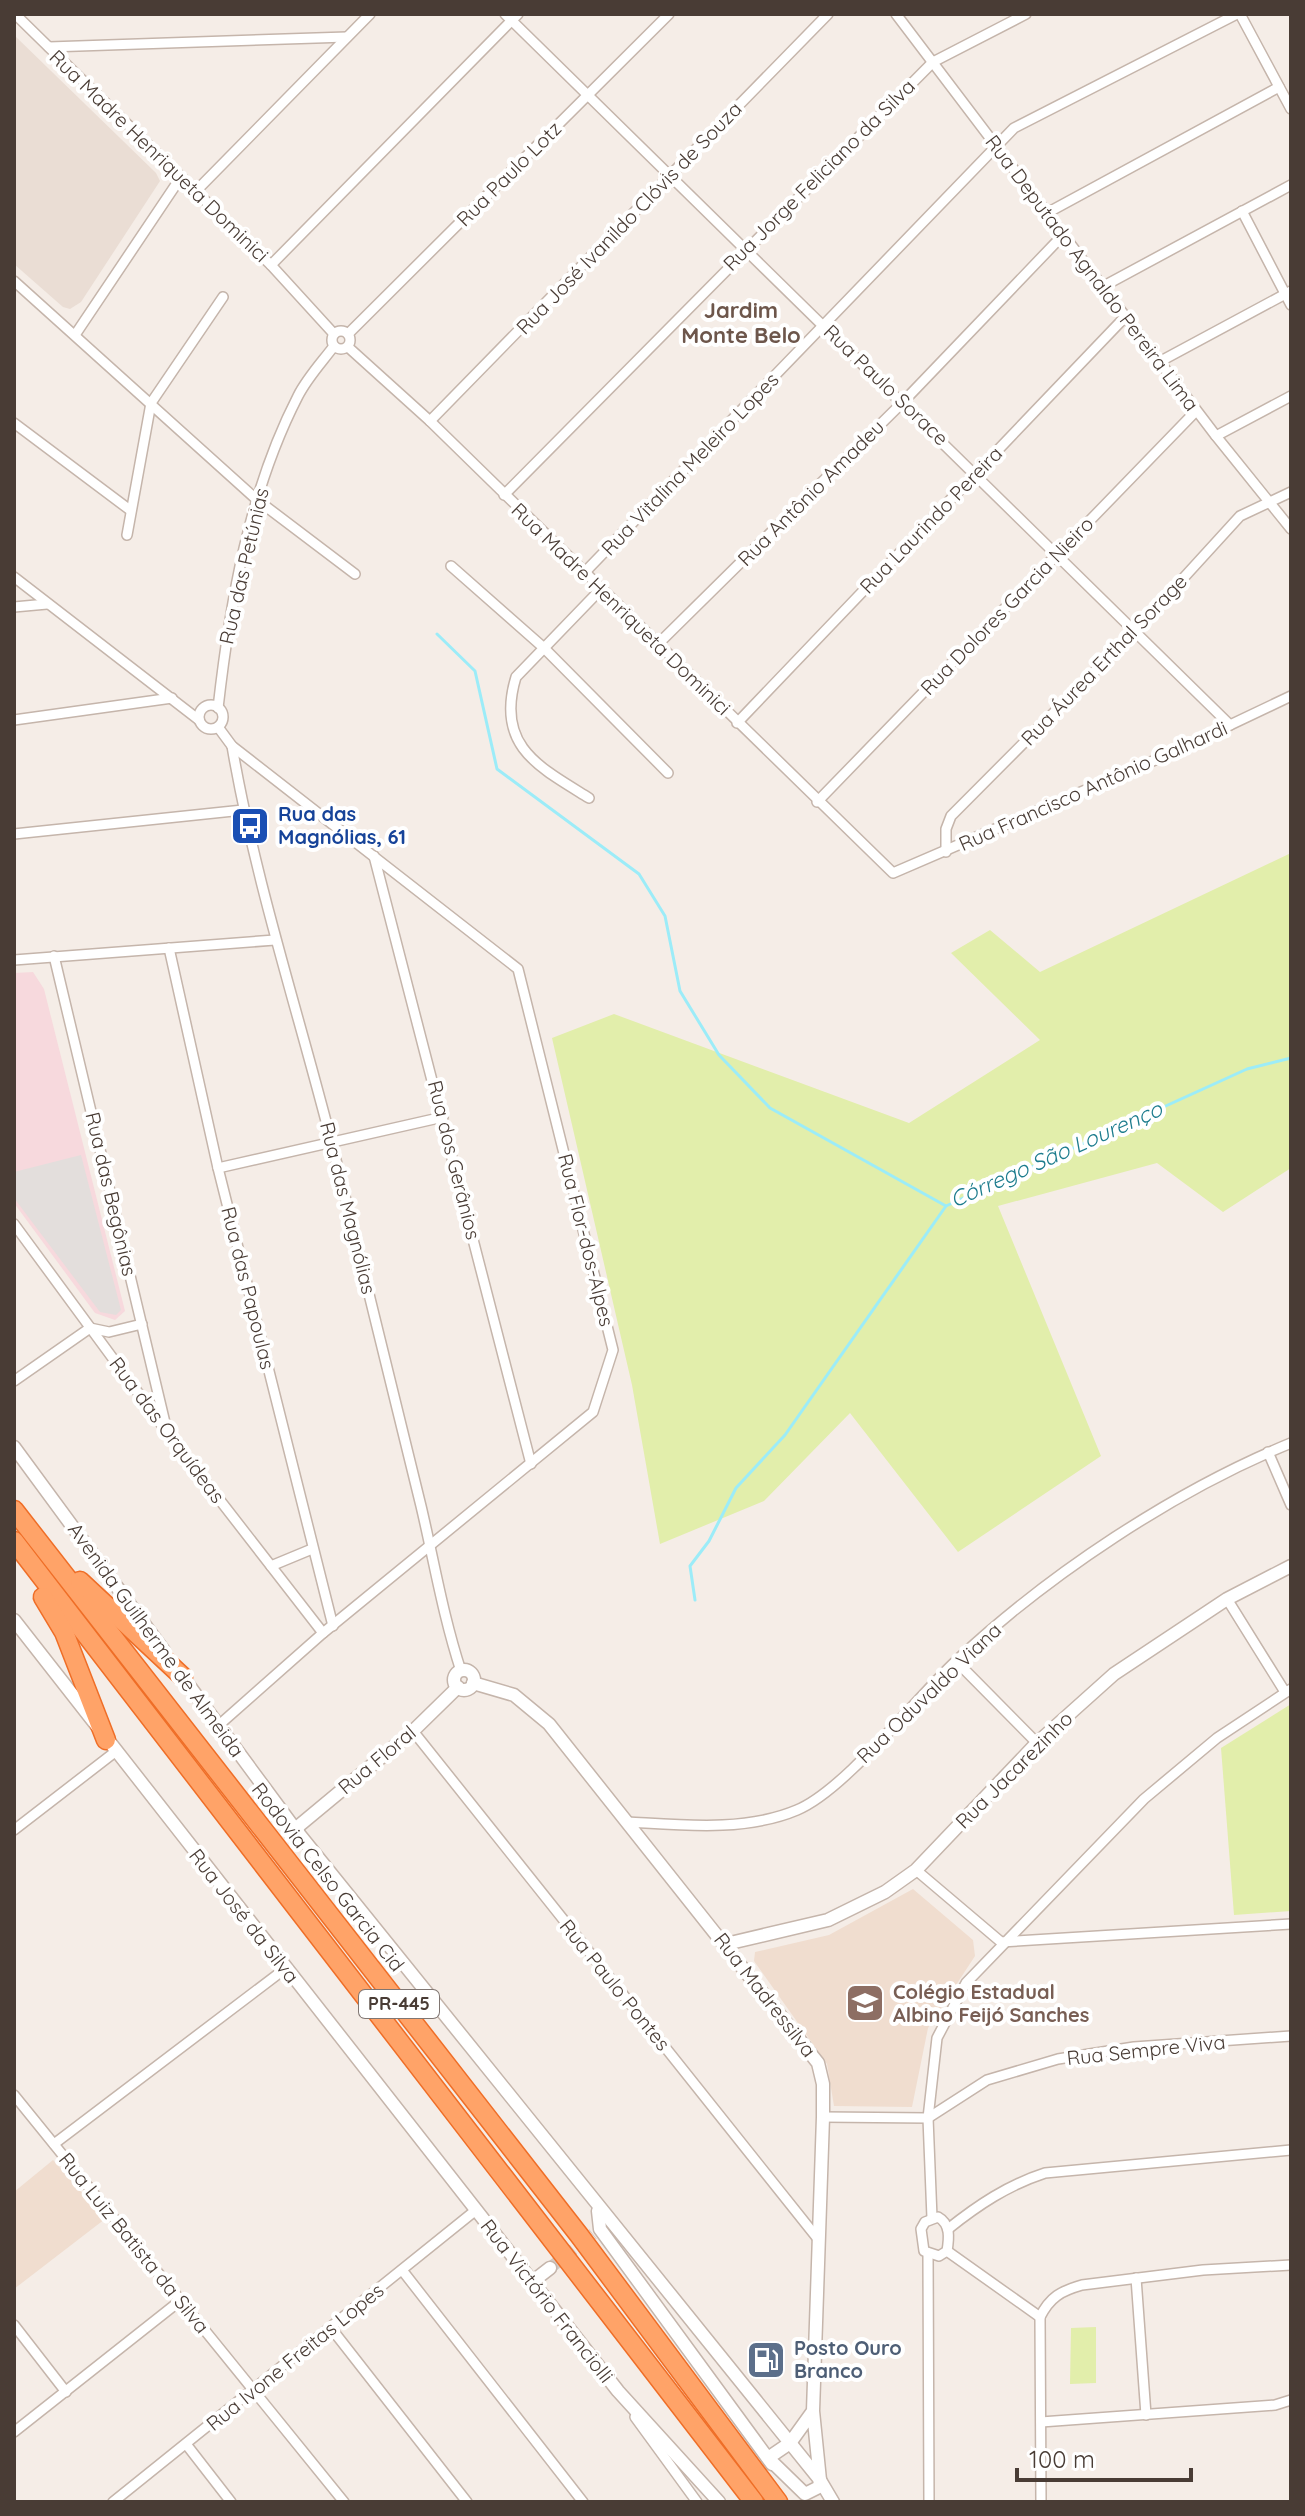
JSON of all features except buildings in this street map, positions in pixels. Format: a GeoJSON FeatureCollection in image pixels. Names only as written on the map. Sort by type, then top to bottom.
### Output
{"type":"FeatureCollection","features":[{"type":"Feature","properties":{"kind":"highway"},"geometry":{"type":"LineString","coordinates":[[14,1507],[80,1581],[183,1677]]}},
{"type":"Feature","properties":{"kind":"highway","name":"Rodovia Celso Garcia Cid"},"geometry":{"type":"LineString","coordinates":[[14,1507],[579,2235],[778,2502]]}},
{"type":"Feature","properties":{"kind":"highway","name":"PR-445"},"geometry":{"type":"LineString","coordinates":[[14,1541],[754,2502]]}},
{"type":"Feature","properties":{"kind":"highway"},"geometry":{"type":"LineString","coordinates":[[14,1555],[64,1632],[110,1746]]}},
{"type":"Feature","properties":{"kind":"street","name":"Rua Madre Henriqueta Dominici"},"geometry":{"type":"LineString","coordinates":[[15,14],[271,265],[334,334]]}},
{"type":"Feature","properties":{"kind":"street"},"geometry":{"type":"LineString","coordinates":[[196,191],[370,14]]}},
{"type":"Feature","properties":{"kind":"street","name":"Rua Paulo Lotz"},"geometry":{"type":"LineString","coordinates":[[348,334],[669,14]]}},
{"type":"Feature","properties":{"kind":"street","name":"Rua José Ivanildo Clóvis de Souza"},"geometry":{"type":"LineString","coordinates":[[430,421],[828,14]]}},
{"type":"Feature","properties":{"kind":"street","name":"Rua Deputado Agnaldo Pereira Lima"},"geometry":{"type":"LineString","coordinates":[[896,14],[1196,411],[1291,529]]}},
{"type":"Feature","properties":{"kind":"street","name":"Rua Jorge Feliciano da Silva"},"geometry":{"type":"LineString","coordinates":[[504,495],[933,62],[1026,14]]}},
{"type":"Feature","properties":{"kind":"street"},"geometry":{"type":"LineString","coordinates":[[1238,14],[1291,109]]}},
{"type":"Feature","properties":{"kind":"street","name":"Rua Vitalina Meleiro Lopes"},"geometry":{"type":"LineString","coordinates":[[584,573],[825,325],[994,145],[1014,128],[1238,14]]}},
{"type":"Feature","properties":{"kind":"street"},"geometry":{"type":"LineString","coordinates":[[271,265],[512,16]]}},
{"type":"Feature","properties":{"kind":"street","name":"Rua Paulo Sorace"},"geometry":{"type":"LineString","coordinates":[[512,16],[1230,725]]}},
{"type":"Feature","properties":{"kind":"street"},"geometry":{"type":"LineString","coordinates":[[49,47],[347,37]]}},
{"type":"Feature","properties":{"kind":"street"},"geometry":{"type":"LineString","coordinates":[[1047,213],[1279,87]]}},
{"type":"Feature","properties":{"kind":"street"},"geometry":{"type":"LineString","coordinates":[[75,335],[181,177]]}},
{"type":"Feature","properties":{"kind":"street"},"geometry":{"type":"LineString","coordinates":[[1102,287],[1291,185]]}},
{"type":"Feature","properties":{"kind":"street"},"geometry":{"type":"LineString","coordinates":[[1242,211],[1288,292],[1291,305]]}},
{"type":"Feature","properties":{"kind":"street","name":"Rua Antônio Amadeu"},"geometry":{"type":"LineString","coordinates":[[657,645],[903,402],[1063,235]]}},
{"type":"Feature","properties":{"kind":"street"},"geometry":{"type":"LineString","coordinates":[[14,281],[256,499],[355,574]]}},
{"type":"Feature","properties":{"kind":"street"},"geometry":{"type":"LineString","coordinates":[[1159,362],[1288,292]]}},
{"type":"Feature","properties":{"kind":"street"},"geometry":{"type":"LineString","coordinates":[[127,535],[151,403],[223,297]]}},
{"type":"Feature","properties":{"kind":"street","name":"Rua Laurindo Pereira"},"geometry":{"type":"LineString","coordinates":[[737,723],[1125,317]]}},
{"type":"Feature","properties":{"kind":"street"},"geometry":{"type":"LineString","coordinates":[[339,331],[348,334],[351,339],[348,347],[339,350],[334,346],[334,334],[339,331]]}},
{"type":"Feature","properties":{"kind":"street","name":"Rua das Petúnias"},"geometry":{"type":"LineString","coordinates":[[218,708],[227,632],[256,499],[299,394],[334,346]]}},
{"type":"Feature","properties":{"kind":"street","name":"Rua Madre Henriqueta Dominici"},"geometry":{"type":"LineString","coordinates":[[348,347],[430,421],[893,873]]}},
{"type":"Feature","properties":{"kind":"street"},"geometry":{"type":"LineString","coordinates":[[1216,436],[1291,396]]}},
{"type":"Feature","properties":{"kind":"street","name":"Rua Dolores Garcia Nieiro"},"geometry":{"type":"LineString","coordinates":[[817,802],[1196,411]]}},
{"type":"Feature","properties":{"kind":"street"},"geometry":{"type":"LineString","coordinates":[[14,423],[130,510]]}},
{"type":"Feature","properties":{"kind":"street","name":"Rua Áurea Erthal Sorage"},"geometry":{"type":"LineString","coordinates":[[946,852],[946,829],[951,816],[1136,630],[1240,516],[1291,492]]}},
{"type":"Feature","properties":{"kind":"street"},"geometry":{"type":"LineString","coordinates":[[451,566],[544,648],[668,773]]}},
{"type":"Feature","properties":{"kind":"street"},"geometry":{"type":"LineString","coordinates":[[14,577],[207,728],[218,727],[223,717],[218,708],[203,709],[199,720]]}},
{"type":"Feature","properties":{"kind":"street"},"geometry":{"type":"LineString","coordinates":[[589,798],[531,761],[516,738],[511,695],[516,677],[601,589]]}},
{"type":"Feature","properties":{"kind":"street"},"geometry":{"type":"LineString","coordinates":[[14,607],[47,604]]}},
{"type":"Feature","properties":{"kind":"street","name":"Rua Francisco Antônio Galhardi"},"geometry":{"type":"LineString","coordinates":[[893,873],[1291,696]]}},
{"type":"Feature","properties":{"kind":"street"},"geometry":{"type":"LineString","coordinates":[[14,720],[172,698]]}},
{"type":"Feature","properties":{"kind":"street","name":"Rua Flor-dos-Alpes"},"geometry":{"type":"LineString","coordinates":[[218,727],[232,746],[518,969],[613,1350],[593,1412],[323,1633],[219,1725]]}},
{"type":"Feature","properties":{"kind":"street","name":"Rua das Magnólias"},"geometry":{"type":"LineString","coordinates":[[232,746],[243,810],[275,940],[332,1143],[431,1547],[444,1617],[461,1671]]}},
{"type":"Feature","properties":{"kind":"street"},"geometry":{"type":"LineString","coordinates":[[14,834],[243,810]]}},
{"type":"Feature","properties":{"kind":"street","name":"Rua dos Gerânios"},"geometry":{"type":"LineString","coordinates":[[374,856],[531,1464]]}},
{"type":"Feature","properties":{"kind":"street"},"geometry":{"type":"LineString","coordinates":[[14,960],[275,940]]}},
{"type":"Feature","properties":{"kind":"street","name":"Rua das Papoulas"},"geometry":{"type":"LineString","coordinates":[[169,948],[218,1168],[333,1626]]}},
{"type":"Feature","properties":{"kind":"street","name":"Rua das Begônias"},"geometry":{"type":"LineString","coordinates":[[54,956],[167,1432]]}},
{"type":"Feature","properties":{"kind":"street"},"geometry":{"type":"LineString","coordinates":[[218,1168],[443,1117]]}},
{"type":"Feature","properties":{"kind":"street","name":"Rua das Orquídeas"},"geometry":{"type":"LineString","coordinates":[[14,1224],[167,1432],[323,1633]]}},
{"type":"Feature","properties":{"kind":"street"},"geometry":{"type":"LineString","coordinates":[[14,1381],[90,1328],[109,1332],[142,1324]]}},
{"type":"Feature","properties":{"kind":"street","name":"Rua Oduvaldo Viana"},"geometry":{"type":"LineString","coordinates":[[628,1822],[751,1823],[798,1810],[843,1777],[956,1661],[1031,1597],[1176,1499],[1291,1443]]}},
{"type":"Feature","properties":{"kind":"street","name":"Avenida Guilherme de Almeida"},"geometry":{"type":"LineString","coordinates":[[14,1447],[295,1829],[598,2207],[601,2228]]}},
{"type":"Feature","properties":{"kind":"street"},"geometry":{"type":"LineString","coordinates":[[1268,1452],[1291,1505]]}},
{"type":"Feature","properties":{"kind":"street"},"geometry":{"type":"LineString","coordinates":[[271,1566],[312,1549]]}},
{"type":"Feature","properties":{"kind":"street","name":"Rua Jacarezinho"},"geometry":{"type":"LineString","coordinates":[[726,1944],[795,1930],[848,1913],[916,1870],[1037,1743],[1114,1674],[1227,1599],[1291,1566]]}},
{"type":"Feature","properties":{"kind":"street"},"geometry":{"type":"LineString","coordinates":[[929,2502],[928,2253],[921,2243],[921,2229],[932,2218],[928,2118],[937,2038],[966,1983],[1001,1942],[1095,1845],[1169,1777],[1288,1691],[1227,1599]]}},
{"type":"Feature","properties":{"kind":"street","name":"Rua José da Silva"},"geometry":{"type":"LineString","coordinates":[[14,1620],[476,2210]]}},
{"type":"Feature","properties":{"kind":"street"},"geometry":{"type":"LineString","coordinates":[[956,1661],[1037,1743]]}},
{"type":"Feature","properties":{"kind":"street"},"geometry":{"type":"LineString","coordinates":[[461,1671],[471,1672],[473,1683],[467,1689],[458,1687],[455,1678],[461,1671]]}},
{"type":"Feature","properties":{"kind":"street","name":"Rua Madressilva"},"geometry":{"type":"LineString","coordinates":[[473,1683],[514,1695],[549,1724],[814,2055],[823,2084],[813,2411],[820,2480]]}},
{"type":"Feature","properties":{"kind":"street","name":"Rua Floral"},"geometry":{"type":"LineString","coordinates":[[295,1829],[413,1731],[458,1687]]}},
{"type":"Feature","properties":{"kind":"street","name":"Rua Paulo Pontes"},"geometry":{"type":"LineString","coordinates":[[413,1731],[818,2239]]}},
{"type":"Feature","properties":{"kind":"street"},"geometry":{"type":"LineString","coordinates":[[14,1830],[110,1746]]}},
{"type":"Feature","properties":{"kind":"street"},"geometry":{"type":"LineString","coordinates":[[916,1870],[1001,1942],[1291,1924]]}},
{"type":"Feature","properties":{"kind":"street"},"geometry":{"type":"LineString","coordinates":[[54,2144],[286,1968]]}},
{"type":"Feature","properties":{"kind":"street","name":"Rua Sempre Viva"},"geometry":{"type":"LineString","coordinates":[[928,2118],[987,2080],[1058,2059],[1134,2047],[1291,2036]]}},
{"type":"Feature","properties":{"kind":"street","name":"Rua Luiz Batista da Silva"},"geometry":{"type":"LineString","coordinates":[[14,2095],[344,2502]]}},
{"type":"Feature","properties":{"kind":"street"},"geometry":{"type":"LineString","coordinates":[[823,2117],[928,2118]]}},
{"type":"Feature","properties":{"kind":"street"},"geometry":{"type":"LineString","coordinates":[[948,2229],[981,2203],[1019,2182],[1045,2173],[1291,2150]]}},
{"type":"Feature","properties":{"kind":"street","name":"Rua Ivone Freitas Lopes"},"geometry":{"type":"LineString","coordinates":[[116,2501],[476,2210]]}},
{"type":"Feature","properties":{"kind":"street","name":"Rua Victório Franciolli"},"geometry":{"type":"LineString","coordinates":[[476,2210],[618,2391],[697,2502]]}},
{"type":"Feature","properties":{"kind":"street"},"geometry":{"type":"LineString","coordinates":[[932,2218],[944,2220],[948,2229],[947,2251]]}},
{"type":"Feature","properties":{"kind":"street"},"geometry":{"type":"LineString","coordinates":[[601,2228],[790,2443],[820,2480],[833,2502]]}},
{"type":"Feature","properties":{"kind":"street"},"geometry":{"type":"LineString","coordinates":[[601,2228],[799,2502]]}},
{"type":"Feature","properties":{"kind":"street"},"geometry":{"type":"LineString","coordinates":[[928,2253],[939,2256],[947,2251]]}},
{"type":"Feature","properties":{"kind":"street"},"geometry":{"type":"LineString","coordinates":[[947,2251],[1040,2317]]}},
{"type":"Feature","properties":{"kind":"street"},"geometry":{"type":"LineString","coordinates":[[1041,2502],[1040,2317],[1049,2300],[1064,2291],[1136,2278],[1291,2265]]}},
{"type":"Feature","properties":{"kind":"street"},"geometry":{"type":"LineString","coordinates":[[532,2282],[550,2268]]}},
{"type":"Feature","properties":{"kind":"street"},"geometry":{"type":"LineString","coordinates":[[402,2270],[583,2502]]}},
{"type":"Feature","properties":{"kind":"street"},"geometry":{"type":"LineString","coordinates":[[1136,2278],[1146,2415]]}},
{"type":"Feature","properties":{"kind":"street"},"geometry":{"type":"LineString","coordinates":[[14,2432],[181,2300]]}},
{"type":"Feature","properties":{"kind":"street"},"geometry":{"type":"LineString","coordinates":[[14,2325],[66,2392]]}},
{"type":"Feature","properties":{"kind":"street"},"geometry":{"type":"LineString","coordinates":[[331,2328],[467,2502]]}},
{"type":"Feature","properties":{"kind":"street","name":"Rua Victório Franciolli"},"geometry":{"type":"LineString","coordinates":[[618,2391],[719,2502]]}},
{"type":"Feature","properties":{"kind":"street"},"geometry":{"type":"LineString","coordinates":[[1041,2422],[1291,2400]]}},
{"type":"Feature","properties":{"kind":"street"},"geometry":{"type":"LineString","coordinates":[[768,2458],[790,2443],[813,2411]]}},
{"type":"Feature","properties":{"kind":"street"},"geometry":{"type":"LineString","coordinates":[[186,2444],[231,2502]]}},
{"type":"Feature","properties":{"kind":"street"},"geometry":{"type":"LineString","coordinates":[[768,2458],[805,2494],[819,2487],[820,2480]]}},
{"type":"Feature","properties":{"kind":"shaded area"},"geometry":{"type":"Polygon","coordinates":[[[14,35],[156,173],[160,181],[81,302],[70,309],[63,307],[14,264],[14,35]]]}},
{"type":"Feature","properties":{"kind":"shaded area"},"geometry":{"type":"Polygon","coordinates":[[[33,972],[44,989],[125,1311],[115,1320],[95,1313],[14,1203],[14,973],[33,972]]]}},
{"type":"Feature","properties":{"kind":"shaded area"},"geometry":{"type":"Polygon","coordinates":[[[81,1155],[121,1310],[116,1315],[100,1312],[14,1198],[14,1172],[81,1155]]]}},
{"type":"Feature","properties":{"kind":"shaded area","name":"Colégio Estadual Albino Feijó Sanches"},"geometry":{"type":"Polygon","coordinates":[[[913,1889],[973,1940],[975,1956],[928,2028],[912,2107],[834,2106],[827,2064],[754,1961],[755,1952],[829,1935],[913,1889]]]}},
{"type":"Feature","properties":{"kind":"shaded area"},"geometry":{"type":"Polygon","coordinates":[[[53,2160],[105,2219],[14,2289],[14,2192],[53,2160]]]}},
{"type":"Feature","properties":{"kind":"green space"},"geometry":{"type":"Polygon","coordinates":[[[1291,853],[1291,1168],[1223,1212],[1157,1163],[998,1206],[1101,1456],[958,1552],[850,1413],[764,1501],[660,1544],[632,1385],[552,1038],[614,1014],[909,1123],[1040,1040],[951,953],[990,930],[1040,972],[1291,853]]]}},
{"type":"Feature","properties":{"kind":"green space"},"geometry":{"type":"Polygon","coordinates":[[[1291,1704],[1291,1911],[1234,1915],[1221,1748],[1291,1704]]]}},
{"type":"Feature","properties":{"kind":"green space"},"geometry":{"type":"Polygon","coordinates":[[[1096,2327],[1096,2383],[1070,2384],[1071,2328],[1096,2327]]]}},
{"type":"Feature","properties":{"kind":"waterway","name":"Córrego São Lourenço"},"geometry":{"type":"LineString","coordinates":[[437,634],[475,671],[497,769],[639,874],[665,916],[680,991],[719,1055],[770,1108],[946,1206],[1247,1069],[1291,1058]]}},
{"type":"Feature","properties":{"kind":"waterway"},"geometry":{"type":"LineString","coordinates":[[695,1600],[690,1566],[709,1541],[736,1488],[785,1435],[946,1206]]}},
{"type":"Feature","properties":{"kind":"tunnel"},"geometry":{"type":"LineString","coordinates":[[550,2268],[593,2234]]}},
{"type":"Feature","properties":{"kind":"place","name":"Rua das Magnólias, 61"},"geometry":{"type":"Point","coordinates":[250,826]}},
{"type":"Feature","properties":{"kind":"place","name":"Colégio Estadual Albino Feijó Sanches"},"geometry":{"type":"Point","coordinates":[865,2003]}},
{"type":"Feature","properties":{"kind":"place","name":"Posto Ouro Branco"},"geometry":{"type":"Point","coordinates":[766,2360]}},
{"type":"Feature","properties":{"kind":"district","name":"Jardim Monte Belo"},"geometry":{"type":"Point","coordinates":[741,322]}}]}
